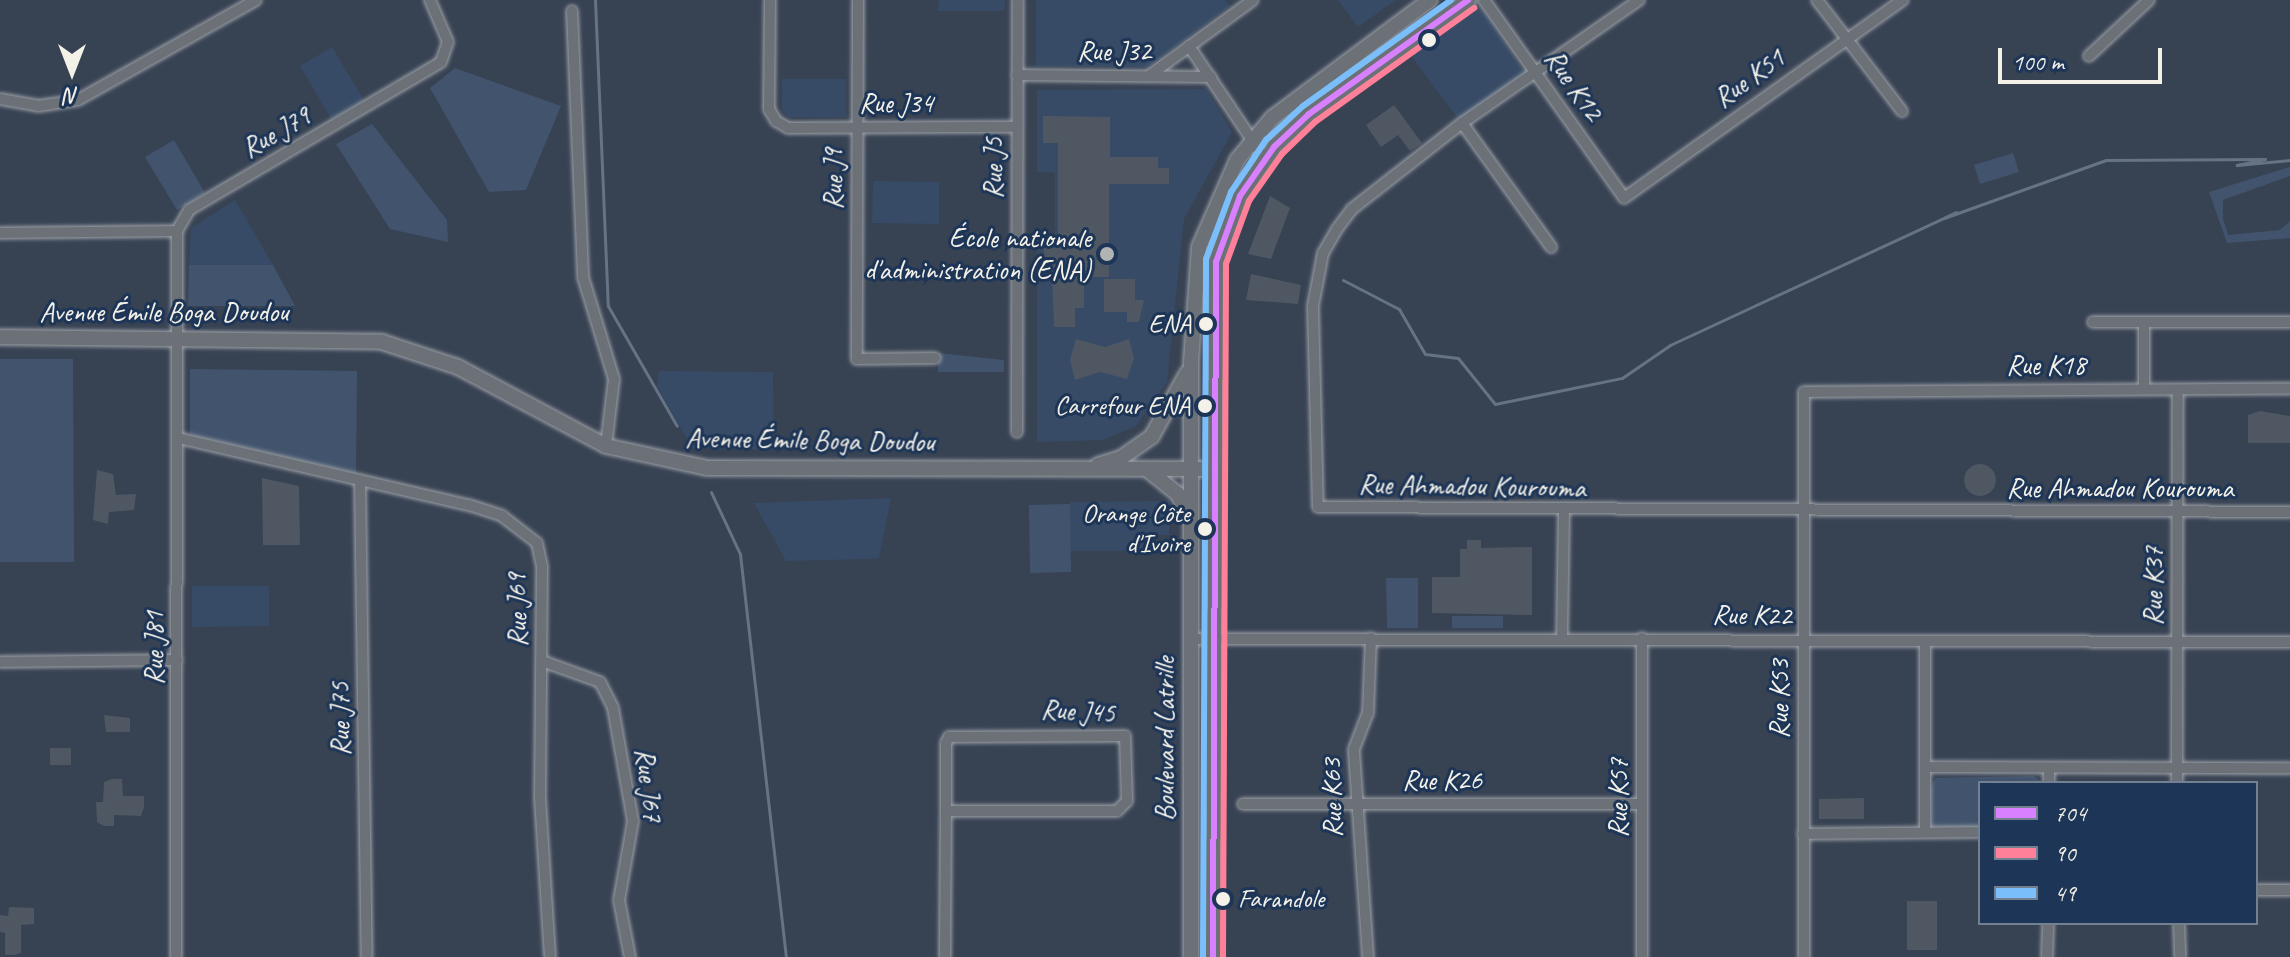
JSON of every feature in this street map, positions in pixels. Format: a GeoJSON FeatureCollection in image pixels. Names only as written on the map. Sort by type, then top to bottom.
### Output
{"type":"FeatureCollection","features":[{"type":"Feature","properties":{"kind":"main road"},"geometry":{"type":"LineString","coordinates":[[1191,520],[1191,362],[1199,247],[1218,193],[1252,135],[1291,100],[1430,0]]}},
{"type":"Feature","properties":{"kind":"main road","name":"Boulevard Latrille"},"geometry":{"type":"LineString","coordinates":[[1213,957],[1216,262],[1240,196],[1269,152],[1309,114],[1468,0]]}},
{"type":"Feature","properties":{"kind":"main road","name":"Avenue Émile Boga Doudou"},"geometry":{"type":"LineString","coordinates":[[0,337],[341,338],[422,351],[606,446],[707,468],[1213,469]]}},
{"type":"Feature","properties":{"kind":"main road"},"geometry":{"type":"LineString","coordinates":[[1079,470],[1121,458],[1152,436],[1176,402],[1191,362]]}},
{"type":"Feature","properties":{"kind":"main road"},"geometry":{"type":"LineString","coordinates":[[1148,469],[1178,494],[1191,520]]}},
{"type":"Feature","properties":{"kind":"main road","name":"Boulevard Latrille"},"geometry":{"type":"LineString","coordinates":[[1191,520],[1191,957]]}},
{"type":"Feature","properties":{"kind":"street"},"geometry":{"type":"LineString","coordinates":[[0,99],[38,106],[78,100],[256,0]]}},
{"type":"Feature","properties":{"kind":"street","name":"Rue J79"},"geometry":{"type":"LineString","coordinates":[[177,231],[189,210],[441,62],[448,42],[430,0]]}},
{"type":"Feature","properties":{"kind":"street","name":"Rue J34"},"geometry":{"type":"LineString","coordinates":[[770,0],[769,109],[776,121],[788,128],[1017,127]]}},
{"type":"Feature","properties":{"kind":"street","name":"Rue J9"},"geometry":{"type":"LineString","coordinates":[[858,0],[857,359],[935,358]]}},
{"type":"Feature","properties":{"kind":"street","name":"Rue J5"},"geometry":{"type":"LineString","coordinates":[[1017,432],[1018,0]]}},
{"type":"Feature","properties":{"kind":"street","name":"Rue K12"},"geometry":{"type":"LineString","coordinates":[[1484,0],[1624,198]]}},
{"type":"Feature","properties":{"kind":"street","name":"Rue Ahmadou Kourouma"},"geometry":{"type":"LineString","coordinates":[[1639,0],[1462,123],[1352,209],[1323,253],[1313,306],[1315,504],[1564,512],[2290,512]]}},
{"type":"Feature","properties":{"kind":"street"},"geometry":{"type":"LineString","coordinates":[[1817,0],[1902,111]]}},
{"type":"Feature","properties":{"kind":"street","name":"Rue K51"},"geometry":{"type":"LineString","coordinates":[[1624,198],[1844,38],[1903,0]]}},
{"type":"Feature","properties":{"kind":"street"},"geometry":{"type":"LineString","coordinates":[[2089,56],[2149,0]]}},
{"type":"Feature","properties":{"kind":"street"},"geometry":{"type":"LineString","coordinates":[[1150,75],[1247,2]]}},
{"type":"Feature","properties":{"kind":"street"},"geometry":{"type":"LineString","coordinates":[[572,11],[583,277],[614,379],[606,446]]}},
{"type":"Feature","properties":{"kind":"street","name":"Rue J32"},"geometry":{"type":"LineString","coordinates":[[1189,46],[1252,135],[1269,152]]}},
{"type":"Feature","properties":{"kind":"street","name":"Rue J32"},"geometry":{"type":"LineString","coordinates":[[1017,75],[1211,77]]}},
{"type":"Feature","properties":{"kind":"street"},"geometry":{"type":"LineString","coordinates":[[1462,123],[1551,247]]}},
{"type":"Feature","properties":{"kind":"street"},"geometry":{"type":"LineString","coordinates":[[0,233],[177,231],[176,339]]}},
{"type":"Feature","properties":{"kind":"street"},"geometry":{"type":"LineString","coordinates":[[2093,322],[2290,322]]}},
{"type":"Feature","properties":{"kind":"street"},"geometry":{"type":"LineString","coordinates":[[2144,322],[2144,389]]}},
{"type":"Feature","properties":{"kind":"street","name":"Rue J81"},"geometry":{"type":"LineString","coordinates":[[176,339],[176,957]]}},
{"type":"Feature","properties":{"kind":"street","name":"Rue K18"},"geometry":{"type":"LineString","coordinates":[[1804,392],[2290,389]]}},
{"type":"Feature","properties":{"kind":"street","name":"Rue K37"},"geometry":{"type":"LineString","coordinates":[[2177,781],[2178,390]]}},
{"type":"Feature","properties":{"kind":"street","name":"Rue K53"},"geometry":{"type":"LineString","coordinates":[[1804,392],[1804,957]]}},
{"type":"Feature","properties":{"kind":"street","name":"Rue J69"},"geometry":{"type":"LineString","coordinates":[[178,438],[469,505],[524,529],[537,543],[542,566],[540,798],[550,957]]}},
{"type":"Feature","properties":{"kind":"street","name":"Rue J75"},"geometry":{"type":"LineString","coordinates":[[360,480],[367,957]]}},
{"type":"Feature","properties":{"kind":"street"},"geometry":{"type":"LineString","coordinates":[[1562,638],[1564,512]]}},
{"type":"Feature","properties":{"kind":"street","name":"Rue K63"},"geometry":{"type":"LineString","coordinates":[[1368,957],[1355,804],[1354,749],[1368,713],[1371,638]]}},
{"type":"Feature","properties":{"kind":"street","name":"Rue K57"},"geometry":{"type":"LineString","coordinates":[[1642,638],[1642,957]]}},
{"type":"Feature","properties":{"kind":"street","name":"Rue K22"},"geometry":{"type":"LineString","coordinates":[[1191,639],[2290,642]]}},
{"type":"Feature","properties":{"kind":"street"},"geometry":{"type":"LineString","coordinates":[[1925,641],[1925,832]]}},
{"type":"Feature","properties":{"kind":"street"},"geometry":{"type":"LineString","coordinates":[[0,662],[177,660]]}},
{"type":"Feature","properties":{"kind":"street","name":"Rue J67"},"geometry":{"type":"LineString","coordinates":[[542,661],[600,682],[613,708],[633,821],[619,900],[630,957]]}},
{"type":"Feature","properties":{"kind":"street","name":"Rue J45"},"geometry":{"type":"LineString","coordinates":[[945,957],[946,743],[954,733],[1125,736],[1127,801],[1117,811],[946,811]]}},
{"type":"Feature","properties":{"kind":"street"},"geometry":{"type":"LineString","coordinates":[[1927,767],[2290,768]]}},
{"type":"Feature","properties":{"kind":"street"},"geometry":{"type":"LineString","coordinates":[[2049,768],[2049,781]]}},
{"type":"Feature","properties":{"kind":"street","name":"Rue K26"},"geometry":{"type":"LineString","coordinates":[[1243,804],[1642,804]]}},
{"type":"Feature","properties":{"kind":"street"},"geometry":{"type":"LineString","coordinates":[[1803,834],[1978,832]]}},
{"type":"Feature","properties":{"kind":"street"},"geometry":{"type":"LineString","coordinates":[[2258,890],[2290,890]]}},
{"type":"Feature","properties":{"kind":"street"},"geometry":{"type":"LineString","coordinates":[[2047,957],[2048,925]]}},
{"type":"Feature","properties":{"kind":"street"},"geometry":{"type":"LineString","coordinates":[[2179,925],[2180,956]]}},
{"type":"Feature","properties":{"kind":"shaded area"},"geometry":{"type":"Polygon","coordinates":[[[939,0],[1005,0],[1004,11],[938,11],[939,0]]]}},
{"type":"Feature","properties":{"kind":"shaded area"},"geometry":{"type":"Polygon","coordinates":[[[1036,0],[1225,0],[1230,6],[1148,67],[1036,66],[1036,0]]]}},
{"type":"Feature","properties":{"kind":"shaded area"},"geometry":{"type":"Polygon","coordinates":[[[1338,0],[1396,0],[1358,27],[1338,0]]]}},
{"type":"Feature","properties":{"kind":"shaded area"},"geometry":{"type":"Polygon","coordinates":[[[1476,1],[1525,73],[1459,120],[1408,52],[1476,1]]]}},
{"type":"Feature","properties":{"kind":"shaded area"},"geometry":{"type":"Polygon","coordinates":[[[332,47],[364,100],[331,119],[300,66],[332,47]]]}},
{"type":"Feature","properties":{"kind":"shaded area"},"geometry":{"type":"Polygon","coordinates":[[[455,68],[561,106],[526,190],[489,192],[430,88],[455,68]]]}},
{"type":"Feature","properties":{"kind":"shaded area"},"geometry":{"type":"Polygon","coordinates":[[[782,79],[846,79],[846,117],[789,117],[782,110],[782,79]]]}},
{"type":"Feature","properties":{"kind":"shaded area","name":"École nationale d'administration (ENA)"},"geometry":{"type":"Polygon","coordinates":[[[1206,89],[1232,132],[1184,219],[1167,382],[1136,426],[1103,440],[1037,442],[1037,240],[1055,239],[1055,173],[1037,172],[1037,90],[1206,89]]]}},
{"type":"Feature","properties":{"kind":"shaded area"},"geometry":{"type":"Polygon","coordinates":[[[372,124],[447,220],[448,242],[390,229],[336,144],[372,124]]]}},
{"type":"Feature","properties":{"kind":"shaded area"},"geometry":{"type":"Polygon","coordinates":[[[174,140],[205,193],[177,210],[145,157],[174,140]]]}},
{"type":"Feature","properties":{"kind":"shaded area"},"geometry":{"type":"Polygon","coordinates":[[[2013,153],[2019,172],[1980,184],[1974,165],[2013,153]]]}},
{"type":"Feature","properties":{"kind":"shaded area"},"geometry":{"type":"Polygon","coordinates":[[[2290,167],[2290,176],[2223,200],[2223,219],[2228,235],[2280,230],[2290,221],[2290,238],[2227,243],[2209,192],[2290,167]]]}},
{"type":"Feature","properties":{"kind":"shaded area"},"geometry":{"type":"Polygon","coordinates":[[[873,181],[939,182],[939,224],[872,223],[873,181]]]}},
{"type":"Feature","properties":{"kind":"shaded area"},"geometry":{"type":"Polygon","coordinates":[[[235,200],[273,265],[189,265],[191,228],[235,200]]]}},
{"type":"Feature","properties":{"kind":"shaded area"},"geometry":{"type":"Polygon","coordinates":[[[189,265],[273,265],[295,306],[188,306],[189,265]]]}},
{"type":"Feature","properties":{"kind":"shaded area"},"geometry":{"type":"Polygon","coordinates":[[[938,353],[1004,360],[1004,372],[938,372],[938,353]]]}},
{"type":"Feature","properties":{"kind":"shaded area"},"geometry":{"type":"Polygon","coordinates":[[[0,359],[73,359],[74,562],[0,562],[0,359]]]}},
{"type":"Feature","properties":{"kind":"shaded area"},"geometry":{"type":"Polygon","coordinates":[[[190,369],[357,371],[356,473],[190,435],[190,369]]]}},
{"type":"Feature","properties":{"kind":"shaded area"},"geometry":{"type":"Polygon","coordinates":[[[659,371],[773,372],[774,450],[692,448],[657,386],[659,371]]]}},
{"type":"Feature","properties":{"kind":"shaded area"},"geometry":{"type":"Polygon","coordinates":[[[891,498],[879,558],[868,559],[786,561],[754,503],[891,498]]]}},
{"type":"Feature","properties":{"kind":"shaded area"},"geometry":{"type":"Polygon","coordinates":[[[1169,501],[1169,535],[1155,535],[1155,551],[1070,551],[1070,502],[1169,501]]]}},
{"type":"Feature","properties":{"kind":"shaded area"},"geometry":{"type":"Polygon","coordinates":[[[1070,504],[1071,572],[1030,573],[1029,505],[1070,504]]]}},
{"type":"Feature","properties":{"kind":"shaded area"},"geometry":{"type":"Polygon","coordinates":[[[1386,578],[1418,578],[1418,628],[1387,628],[1386,578]]]}},
{"type":"Feature","properties":{"kind":"shaded area"},"geometry":{"type":"Polygon","coordinates":[[[192,586],[269,586],[269,626],[192,627],[192,586]]]}},
{"type":"Feature","properties":{"kind":"shaded area"},"geometry":{"type":"Polygon","coordinates":[[[1452,616],[1503,616],[1503,628],[1452,628],[1452,616]]]}},
{"type":"Feature","properties":{"kind":"shaded area"},"geometry":{"type":"Polygon","coordinates":[[[2034,776],[2040,781],[1978,781],[1978,837],[1931,829],[1930,788],[1936,778],[2034,776]]]}},
{"type":"Feature","properties":{"kind":"building"},"geometry":{"type":"Polygon","coordinates":[[[1394,105],[1422,143],[1410,151],[1398,135],[1381,147],[1366,125],[1394,105]]]}},
{"type":"Feature","properties":{"kind":"building"},"geometry":{"type":"Polygon","coordinates":[[[1043,116],[1110,117],[1110,157],[1158,157],[1158,168],[1169,168],[1169,184],[1109,184],[1109,277],[1084,277],[1084,308],[1075,308],[1075,327],[1054,327],[1052,277],[1045,277],[1044,248],[1058,248],[1058,143],[1043,143],[1043,116]]]}},
{"type":"Feature","properties":{"kind":"building"},"geometry":{"type":"Polygon","coordinates":[[[1270,196],[1290,208],[1271,259],[1248,254],[1270,196]]]}},
{"type":"Feature","properties":{"kind":"building"},"geometry":{"type":"Polygon","coordinates":[[[1251,274],[1301,285],[1298,304],[1246,300],[1251,274]]]}},
{"type":"Feature","properties":{"kind":"building"},"geometry":{"type":"Polygon","coordinates":[[[1104,279],[1135,279],[1135,300],[1144,300],[1139,322],[1127,322],[1127,312],[1104,312],[1104,279]]]}},
{"type":"Feature","properties":{"kind":"building"},"geometry":{"type":"Polygon","coordinates":[[[1076,339],[1105,347],[1129,339],[1134,358],[1127,379],[1100,372],[1075,380],[1070,360],[1076,339]]]}},
{"type":"Feature","properties":{"kind":"building"},"geometry":{"type":"Polygon","coordinates":[[[2260,411],[2290,416],[2290,443],[2248,443],[2248,415],[2260,411]]]}},
{"type":"Feature","properties":{"kind":"building"},"geometry":{"type":"Polygon","coordinates":[[[1980,464],[1991,469],[1996,480],[1991,491],[1980,496],[1969,491],[1964,480],[1969,469],[1980,464]]]}},
{"type":"Feature","properties":{"kind":"building"},"geometry":{"type":"Polygon","coordinates":[[[97,470],[113,474],[116,495],[136,494],[134,510],[109,512],[108,524],[93,520],[97,470]]]}},
{"type":"Feature","properties":{"kind":"building"},"geometry":{"type":"Polygon","coordinates":[[[262,478],[299,486],[300,545],[263,545],[262,478]]]}},
{"type":"Feature","properties":{"kind":"building"},"geometry":{"type":"Polygon","coordinates":[[[1467,540],[1481,540],[1481,548],[1532,547],[1532,615],[1432,613],[1432,577],[1460,577],[1460,549],[1467,549],[1467,540]]]}},
{"type":"Feature","properties":{"kind":"building"},"geometry":{"type":"Polygon","coordinates":[[[104,715],[130,718],[130,732],[106,732],[104,715]]]}},
{"type":"Feature","properties":{"kind":"building"},"geometry":{"type":"Polygon","coordinates":[[[50,748],[71,748],[71,765],[50,765],[50,748]]]}},
{"type":"Feature","properties":{"kind":"building"},"geometry":{"type":"Polygon","coordinates":[[[122,779],[123,796],[144,796],[144,807],[141,816],[114,815],[114,826],[104,826],[97,822],[96,802],[103,802],[104,782],[122,779]]]}},
{"type":"Feature","properties":{"kind":"building"},"geometry":{"type":"Polygon","coordinates":[[[1864,798],[1864,819],[1819,819],[1819,799],[1864,798]]]}},
{"type":"Feature","properties":{"kind":"building"},"geometry":{"type":"Polygon","coordinates":[[[1907,901],[1937,901],[1937,950],[1907,950],[1907,901]]]}},
{"type":"Feature","properties":{"kind":"building"},"geometry":{"type":"Polygon","coordinates":[[[9,907],[34,908],[34,924],[21,925],[21,953],[14,955],[5,955],[5,933],[0,932],[0,915],[8,916],[9,907]]]}},
{"type":"Feature","properties":{"kind":"waterway"},"geometry":{"type":"LineString","coordinates":[[595,0],[608,306],[677,426]]}},
{"type":"Feature","properties":{"kind":"waterway"},"geometry":{"type":"LineString","coordinates":[[1343,280],[1399,309],[1425,354],[1458,358],[1495,404],[1622,378],[1670,345],[1956,212],[1944,218],[2106,160],[2265,159],[2237,165],[2290,160]]}},
{"type":"Feature","properties":{"kind":"waterway"},"geometry":{"type":"LineString","coordinates":[[711,492],[740,554],[786,957]]}},
{"type":"Feature","properties":{"kind":"transit line","name":"49"},"geometry":{"type":"LineString","coordinates":[[1203,957],[1206,259],[1231,192],[1266,140],[1303,106],[1451,0]]}},
{"type":"Feature","properties":{"kind":"transit line","name":"704"},"geometry":{"type":"LineString","coordinates":[[1213,957],[1216,262],[1240,196],[1274,147],[1309,114],[1468,0]]}},
{"type":"Feature","properties":{"kind":"transit line","name":"90"},"geometry":{"type":"LineString","coordinates":[[1223,957],[1226,264],[1249,201],[1282,154],[1315,122],[1474,8]]}},
{"type":"Feature","properties":{"kind":"place","name":"École nationale d'administration (ENA)"},"geometry":{"type":"Point","coordinates":[1107,254]}},
{"type":"Feature","properties":{"kind":"place","name":"ENA"},"geometry":{"type":"Point","coordinates":[1206,324]}},
{"type":"Feature","properties":{"kind":"place","name":"Carrefour ENA"},"geometry":{"type":"Point","coordinates":[1205,406]}},
{"type":"Feature","properties":{"kind":"place","name":"Orange Côte d'Ivoire"},"geometry":{"type":"Point","coordinates":[1205,529]}},
{"type":"Feature","properties":{"kind":"place","name":"Farandole"},"geometry":{"type":"Point","coordinates":[1223,899]}}]}
